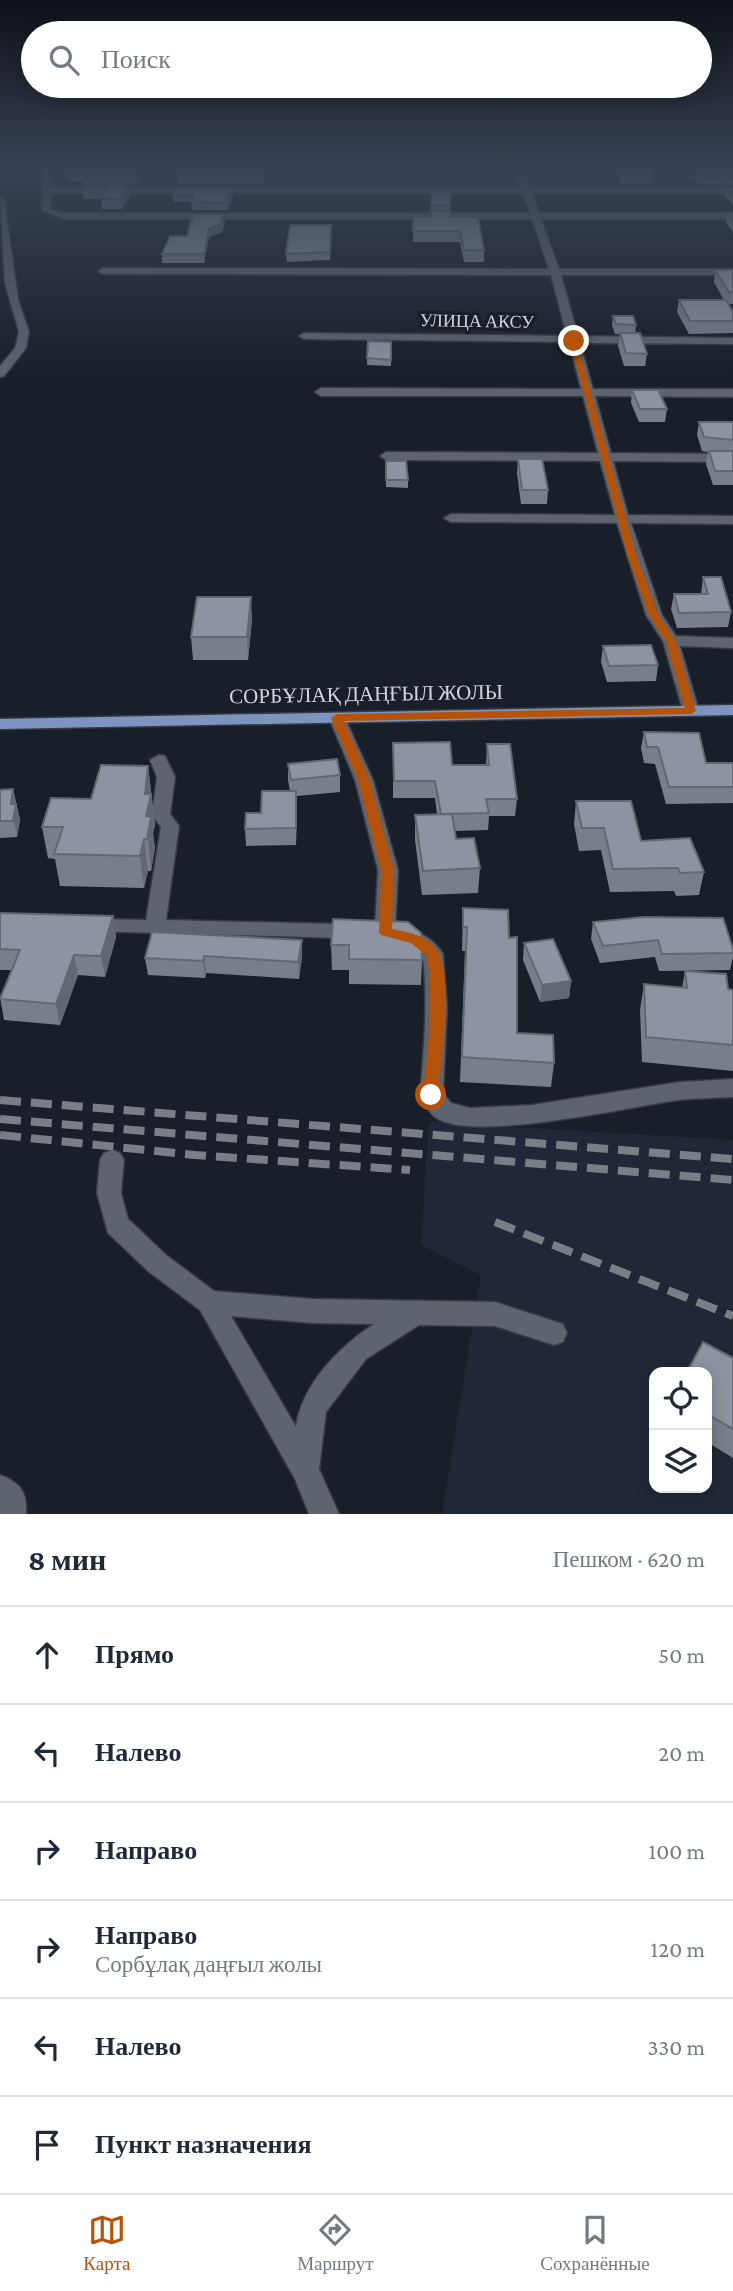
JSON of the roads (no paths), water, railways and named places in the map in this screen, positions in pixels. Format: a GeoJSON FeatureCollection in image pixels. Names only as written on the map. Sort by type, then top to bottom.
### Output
{"type":"FeatureCollection","features":[{"type":"Feature","properties":{"kind":"main road","name":"СОРБҰЛАҚ ДАҢҒЫЛ ЖОЛЫ"},"geometry":{"type":"LineString","coordinates":[[0,724],[733,710]]}},
{"type":"Feature","properties":{"kind":"street"},"geometry":{"type":"LineString","coordinates":[[0,374],[20,348],[24,332],[13,310],[4,239]]}},
{"type":"Feature","properties":{"kind":"street"},"geometry":{"type":"LineString","coordinates":[[544,239],[555,271],[622,520],[654,615],[671,641],[691,711]]}},
{"type":"Feature","properties":{"kind":"street"},"geometry":{"type":"LineString","coordinates":[[103,271],[733,272]]}},
{"type":"Feature","properties":{"kind":"street","name":"УЛИЦА АКСУ"},"geometry":{"type":"LineString","coordinates":[[304,336],[733,341]]}},
{"type":"Feature","properties":{"kind":"street"},"geometry":{"type":"LineString","coordinates":[[321,393],[733,393]]}},
{"type":"Feature","properties":{"kind":"street"},"geometry":{"type":"LineString","coordinates":[[386,456],[733,458]]}},
{"type":"Feature","properties":{"kind":"street"},"geometry":{"type":"LineString","coordinates":[[451,518],[733,520]]}},
{"type":"Feature","properties":{"kind":"street"},"geometry":{"type":"LineString","coordinates":[[671,641],[733,643]]}},
{"type":"Feature","properties":{"kind":"street"},"geometry":{"type":"LineString","coordinates":[[337,718],[364,780],[388,870],[385,932]]}},
{"type":"Feature","properties":{"kind":"street"},"geometry":{"type":"LineString","coordinates":[[155,927],[170,826],[161,815],[166,777],[159,760]]}},
{"type":"Feature","properties":{"kind":"street"},"geometry":{"type":"LineString","coordinates":[[75,925],[385,932],[415,939],[433,954],[437,981],[437,1028],[431,1095],[444,1111],[470,1116],[532,1114],[680,1091],[733,1088]]}},
{"type":"Feature","properties":{"kind":"street"},"geometry":{"type":"LineString","coordinates":[[112,1160],[109,1193],[117,1225],[157,1263],[209,1302],[305,1469],[324,1514]]}},
{"type":"Feature","properties":{"kind":"street"},"geometry":{"type":"LineString","coordinates":[[209,1302],[313,1311],[495,1314],[554,1333]]}},
{"type":"Feature","properties":{"kind":"street"},"geometry":{"type":"LineString","coordinates":[[305,1469],[313,1407],[357,1350],[415,1313]]}},
{"type":"Feature","properties":{"kind":"street"},"geometry":{"type":"LineString","coordinates":[[0,1489],[12,1498],[11,1514]]}},
{"type":"Feature","properties":{"kind":"railway"},"geometry":{"type":"LineString","coordinates":[[0,1100],[733,1159]]}},
{"type":"Feature","properties":{"kind":"railway"},"geometry":{"type":"LineString","coordinates":[[0,1119],[733,1180]]}},
{"type":"Feature","properties":{"kind":"railway"},"geometry":{"type":"LineString","coordinates":[[0,1135],[195,1155],[410,1170]]}},
{"type":"Feature","properties":{"kind":"railway"},"geometry":{"type":"LineString","coordinates":[[495,1222],[733,1316]]}}]}
